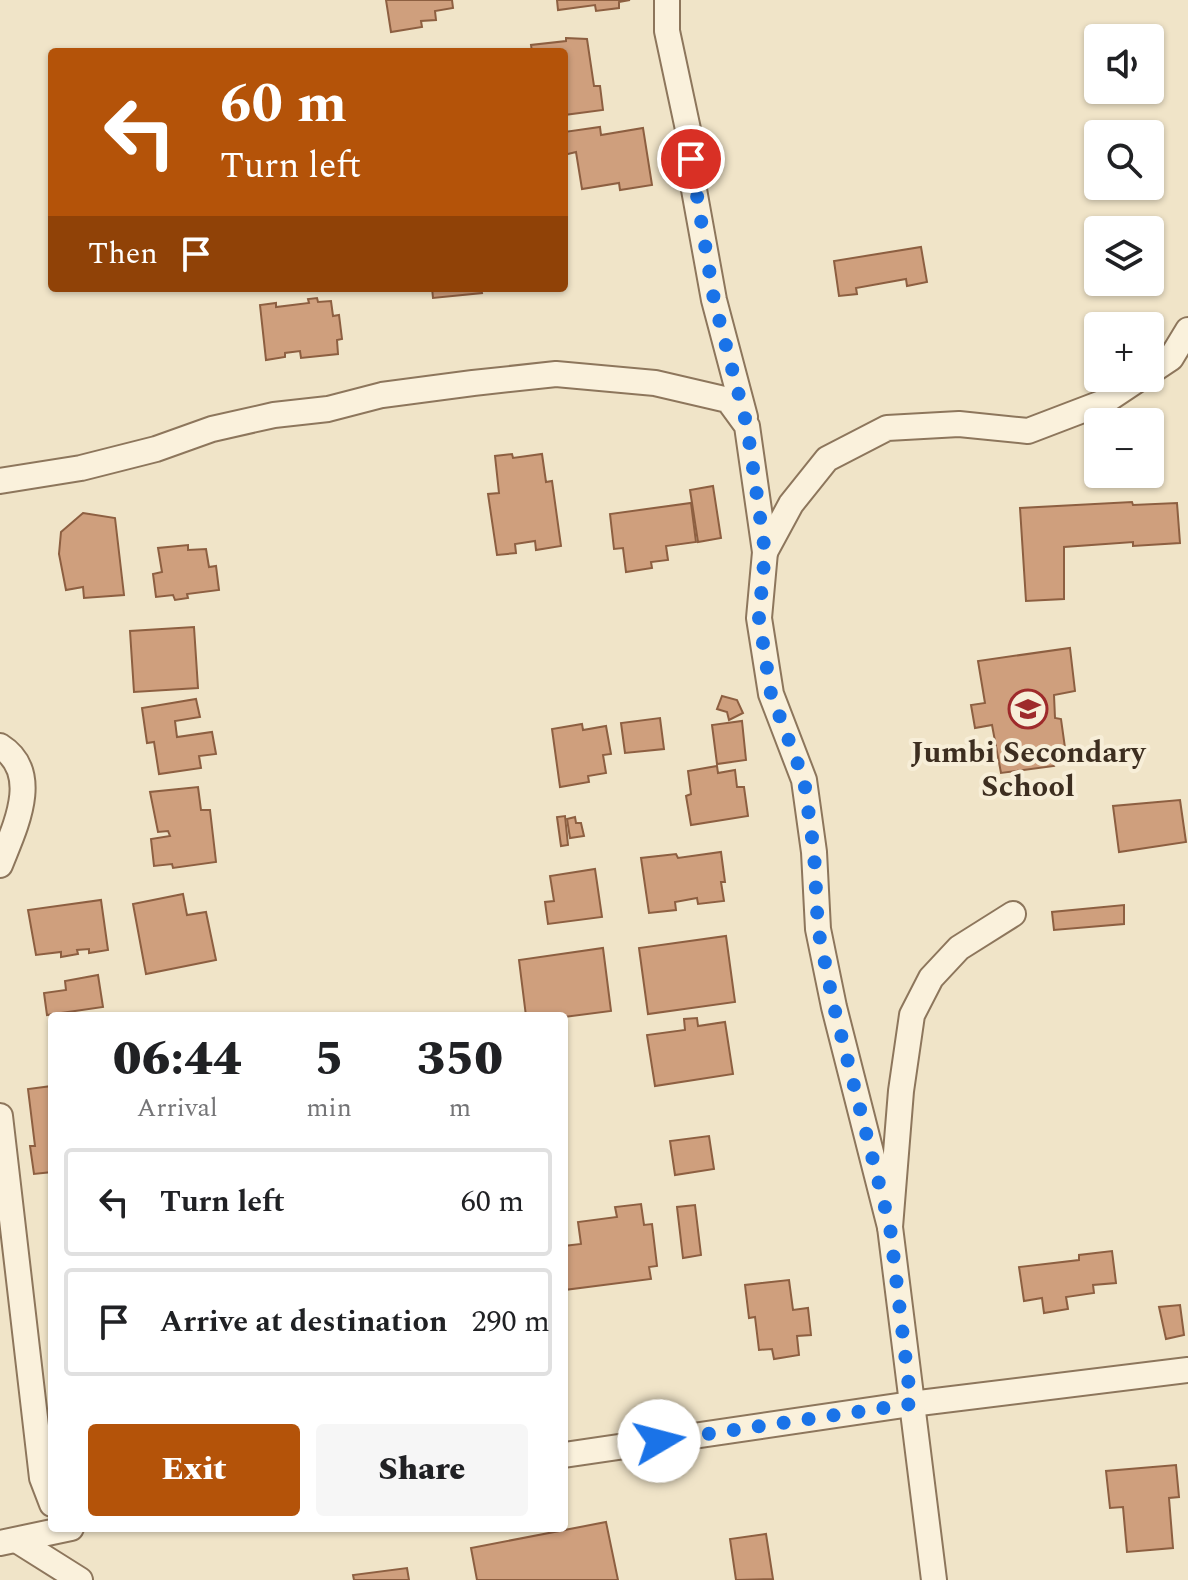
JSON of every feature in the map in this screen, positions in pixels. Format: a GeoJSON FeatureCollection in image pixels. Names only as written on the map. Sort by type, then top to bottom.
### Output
{"type":"FeatureCollection","features":[{"type":"Feature","properties":{"kind":"street"},"geometry":{"type":"LineString","coordinates":[[667,0],[667,31],[689,134],[693,184],[714,300],[747,426],[765,552],[759,618],[771,694],[804,780],[814,852],[818,929],[834,1007],[890,1227],[934,1580]]}},
{"type":"Feature","properties":{"kind":"street"},"geometry":{"type":"LineString","coordinates":[[1164,363],[1171,358],[1188,330]]}},
{"type":"Feature","properties":{"kind":"street"},"geometry":{"type":"LineString","coordinates":[[0,481],[81,468],[156,449],[212,429],[274,415],[328,409],[419,389],[556,374],[655,383],[728,400],[747,426]]}},
{"type":"Feature","properties":{"kind":"street"},"geometry":{"type":"LineString","coordinates":[[765,552],[791,504],[827,459],[887,428],[959,424],[1028,431],[1104,402],[1119,392]]}},
{"type":"Feature","properties":{"kind":"street"},"geometry":{"type":"LineString","coordinates":[[0,746],[13,754],[25,786],[16,825],[0,865]]}},
{"type":"Feature","properties":{"kind":"street"},"geometry":{"type":"LineString","coordinates":[[890,1227],[901,1091],[912,1015],[931,978],[959,948],[1013,914]]}},
{"type":"Feature","properties":{"kind":"street"},"geometry":{"type":"LineString","coordinates":[[0,1116],[42,1478],[48,1494]]}},
{"type":"Feature","properties":{"kind":"street"},"geometry":{"type":"LineString","coordinates":[[568,1454],[911,1404],[1188,1370]]}},
{"type":"Feature","properties":{"kind":"street"},"geometry":{"type":"LineString","coordinates":[[9,1542],[49,1532]]}},
{"type":"Feature","properties":{"kind":"street"},"geometry":{"type":"LineString","coordinates":[[9,1542],[80,1580]]}},
{"type":"Feature","properties":{"kind":"building"},"geometry":{"type":"Polygon","coordinates":[[[386,0],[452,0],[453,8],[435,11],[436,20],[421,21],[422,27],[391,32],[386,0]]]}},
{"type":"Feature","properties":{"kind":"building"},"geometry":{"type":"Polygon","coordinates":[[[557,0],[630,0],[619,2],[619,8],[596,11],[595,5],[558,10],[557,0]]]}},
{"type":"Feature","properties":{"kind":"building"},"geometry":{"type":"Polygon","coordinates":[[[566,38],[587,39],[594,86],[600,86],[603,110],[568,114],[568,48],[531,48],[531,45],[566,41],[566,38]]]}},
{"type":"Feature","properties":{"kind":"building"},"geometry":{"type":"Polygon","coordinates":[[[600,127],[601,135],[643,128],[652,185],[620,190],[619,183],[582,189],[576,152],[568,154],[568,131],[600,127]]]}},
{"type":"Feature","properties":{"kind":"building"},"geometry":{"type":"Polygon","coordinates":[[[921,247],[927,282],[907,286],[906,279],[856,288],[857,294],[839,296],[834,261],[921,247]]]}},
{"type":"Feature","properties":{"kind":"building"},"geometry":{"type":"Polygon","coordinates":[[[432,292],[482,293],[433,298],[432,292]]]}},
{"type":"Feature","properties":{"kind":"building"},"geometry":{"type":"Polygon","coordinates":[[[317,298],[318,302],[331,301],[333,316],[339,315],[342,339],[337,340],[338,354],[301,358],[300,351],[266,360],[260,305],[276,303],[276,307],[309,303],[308,299],[317,298]]]}},
{"type":"Feature","properties":{"kind":"building"},"geometry":{"type":"Polygon","coordinates":[[[512,454],[513,458],[542,454],[546,482],[552,481],[561,546],[536,550],[535,541],[515,544],[516,553],[497,555],[488,494],[499,493],[495,456],[512,454]]]}},
{"type":"Feature","properties":{"kind":"building"},"geometry":{"type":"Polygon","coordinates":[[[713,486],[721,538],[698,542],[690,490],[713,486]]]}},
{"type":"Feature","properties":{"kind":"building"},"geometry":{"type":"Polygon","coordinates":[[[1132,502],[1133,505],[1177,503],[1180,543],[1133,546],[1133,542],[1064,547],[1064,599],[1026,601],[1020,508],[1132,502]]]}},
{"type":"Feature","properties":{"kind":"building"},"geometry":{"type":"Polygon","coordinates":[[[691,503],[696,542],[666,546],[668,560],[651,562],[652,568],[626,572],[623,548],[614,549],[610,514],[691,503]]]}},
{"type":"Feature","properties":{"kind":"building"},"geometry":{"type":"Polygon","coordinates":[[[83,513],[115,518],[124,595],[84,598],[83,587],[66,590],[59,554],[61,532],[83,513]]]}},
{"type":"Feature","properties":{"kind":"building"},"geometry":{"type":"Polygon","coordinates":[[[188,545],[188,550],[206,549],[209,567],[216,566],[219,590],[187,594],[188,598],[175,600],[173,595],[156,597],[153,574],[162,572],[158,548],[188,545]]]}},
{"type":"Feature","properties":{"kind":"building"},"geometry":{"type":"Polygon","coordinates":[[[194,627],[198,688],[134,692],[130,631],[194,627]]]}},
{"type":"Feature","properties":{"kind":"building"},"geometry":{"type":"Polygon","coordinates":[[[1070,648],[1075,691],[1054,695],[1055,718],[1061,719],[1067,762],[1001,773],[992,725],[975,728],[971,705],[985,703],[978,661],[1070,648]]]}},
{"type":"Feature","properties":{"kind":"building"},"geometry":{"type":"Polygon","coordinates":[[[722,696],[737,700],[743,713],[729,720],[727,712],[717,709],[722,696]]]}},
{"type":"Feature","properties":{"kind":"building"},"geometry":{"type":"Polygon","coordinates":[[[196,699],[200,717],[175,721],[177,737],[212,732],[216,754],[199,756],[201,768],[159,774],[154,742],[147,743],[142,708],[196,699]]]}},
{"type":"Feature","properties":{"kind":"building"},"geometry":{"type":"Polygon","coordinates":[[[660,718],[664,749],[625,753],[621,723],[660,718]]]}},
{"type":"Feature","properties":{"kind":"building"},"geometry":{"type":"Polygon","coordinates":[[[742,721],[746,760],[717,764],[712,725],[742,721]]]}},
{"type":"Feature","properties":{"kind":"building"},"geometry":{"type":"Polygon","coordinates":[[[582,724],[583,730],[606,726],[611,754],[603,755],[606,773],[588,776],[589,782],[560,787],[552,729],[582,724]]]}},
{"type":"Feature","properties":{"kind":"building"},"geometry":{"type":"Polygon","coordinates":[[[717,766],[718,773],[735,770],[737,787],[744,787],[748,816],[691,825],[686,796],[691,794],[688,771],[717,766]]]}},
{"type":"Feature","properties":{"kind":"building"},"geometry":{"type":"Polygon","coordinates":[[[198,787],[201,810],[210,810],[216,862],[173,868],[172,864],[154,866],[151,839],[170,836],[168,831],[158,832],[150,792],[198,787]]]}},
{"type":"Feature","properties":{"kind":"building"},"geometry":{"type":"Polygon","coordinates":[[[1180,800],[1186,842],[1119,852],[1113,806],[1180,800]]]}},
{"type":"Feature","properties":{"kind":"building"},"geometry":{"type":"Polygon","coordinates":[[[565,816],[568,845],[561,846],[557,817],[565,816]]]}},
{"type":"Feature","properties":{"kind":"building"},"geometry":{"type":"Polygon","coordinates":[[[575,817],[576,823],[581,823],[584,836],[570,838],[567,819],[575,817]]]}},
{"type":"Feature","properties":{"kind":"building"},"geometry":{"type":"Polygon","coordinates":[[[721,852],[724,901],[698,904],[697,898],[675,902],[676,910],[649,913],[641,858],[676,854],[678,858],[721,852]]]}},
{"type":"Feature","properties":{"kind":"building"},"geometry":{"type":"Polygon","coordinates":[[[595,869],[602,917],[548,924],[545,902],[554,901],[550,876],[595,869]]]}},
{"type":"Feature","properties":{"kind":"building"},"geometry":{"type":"Polygon","coordinates":[[[183,894],[187,915],[206,912],[216,960],[146,974],[133,904],[183,894]]]}},
{"type":"Feature","properties":{"kind":"building"},"geometry":{"type":"Polygon","coordinates":[[[101,900],[108,950],[89,953],[89,949],[77,950],[78,954],[61,957],[61,952],[36,955],[28,910],[101,900]]]}},
{"type":"Feature","properties":{"kind":"building"},"geometry":{"type":"Polygon","coordinates":[[[1124,905],[1124,924],[1054,930],[1052,912],[1124,905]]]}},
{"type":"Feature","properties":{"kind":"building"},"geometry":{"type":"Polygon","coordinates":[[[726,936],[735,1002],[648,1014],[639,948],[726,936]]]}},
{"type":"Feature","properties":{"kind":"building"},"geometry":{"type":"Polygon","coordinates":[[[603,948],[611,1011],[568,1016],[568,1012],[526,1012],[519,960],[603,948]]]}},
{"type":"Feature","properties":{"kind":"building"},"geometry":{"type":"Polygon","coordinates":[[[98,975],[103,1007],[48,1012],[47,1015],[44,993],[66,990],[65,981],[98,975]]]}},
{"type":"Feature","properties":{"kind":"building"},"geometry":{"type":"Polygon","coordinates":[[[697,1018],[698,1026],[725,1022],[733,1074],[655,1086],[647,1035],[685,1030],[684,1019],[697,1018]]]}},
{"type":"Feature","properties":{"kind":"building"},"geometry":{"type":"Polygon","coordinates":[[[48,1086],[48,1172],[34,1174],[30,1146],[35,1146],[28,1089],[48,1086]]]}},
{"type":"Feature","properties":{"kind":"building"},"geometry":{"type":"Polygon","coordinates":[[[709,1136],[714,1169],[675,1175],[670,1141],[709,1136]]]}},
{"type":"Feature","properties":{"kind":"building"},"geometry":{"type":"Polygon","coordinates":[[[641,1204],[644,1225],[652,1224],[657,1266],[649,1267],[651,1279],[568,1289],[568,1246],[581,1244],[578,1222],[617,1217],[615,1207],[641,1204]]]}},
{"type":"Feature","properties":{"kind":"building"},"geometry":{"type":"Polygon","coordinates":[[[695,1205],[701,1255],[683,1258],[677,1207],[695,1205]]]}},
{"type":"Feature","properties":{"kind":"building"},"geometry":{"type":"Polygon","coordinates":[[[1112,1251],[1116,1283],[1093,1285],[1094,1293],[1066,1297],[1068,1309],[1044,1313],[1042,1298],[1024,1301],[1019,1267],[1079,1260],[1079,1255],[1112,1251]]]}},
{"type":"Feature","properties":{"kind":"building"},"geometry":{"type":"Polygon","coordinates":[[[789,1280],[793,1310],[808,1308],[811,1335],[797,1336],[799,1355],[774,1359],[772,1349],[759,1350],[755,1317],[749,1318],[745,1285],[789,1280]]]}},
{"type":"Feature","properties":{"kind":"building"},"geometry":{"type":"Polygon","coordinates":[[[1180,1305],[1184,1335],[1166,1339],[1159,1307],[1180,1305]]]}},
{"type":"Feature","properties":{"kind":"building"},"geometry":{"type":"Polygon","coordinates":[[[1176,1465],[1179,1497],[1169,1498],[1173,1548],[1127,1552],[1123,1507],[1110,1508],[1106,1471],[1176,1465]]]}},
{"type":"Feature","properties":{"kind":"building"},"geometry":{"type":"Polygon","coordinates":[[[606,1522],[618,1580],[477,1580],[471,1548],[568,1532],[568,1529],[606,1522]]]}},
{"type":"Feature","properties":{"kind":"building"},"geometry":{"type":"Polygon","coordinates":[[[766,1534],[773,1579],[736,1580],[730,1539],[766,1534]]]}},
{"type":"Feature","properties":{"kind":"building"},"geometry":{"type":"Polygon","coordinates":[[[407,1568],[409,1580],[354,1580],[353,1575],[407,1568]]]}},
{"type":"Feature","properties":{"kind":"place","name":"Jumbi Secondary School"},"geometry":{"type":"Point","coordinates":[1028,709]}},
{"type":"Feature","properties":{"kind":"route"},"geometry":{"type":"LineString","coordinates":[[659,1441],[911,1404],[890,1227],[834,1007],[818,929],[814,852],[804,780],[771,694],[759,618],[765,552],[747,426],[714,300],[691,159]]}}]}
